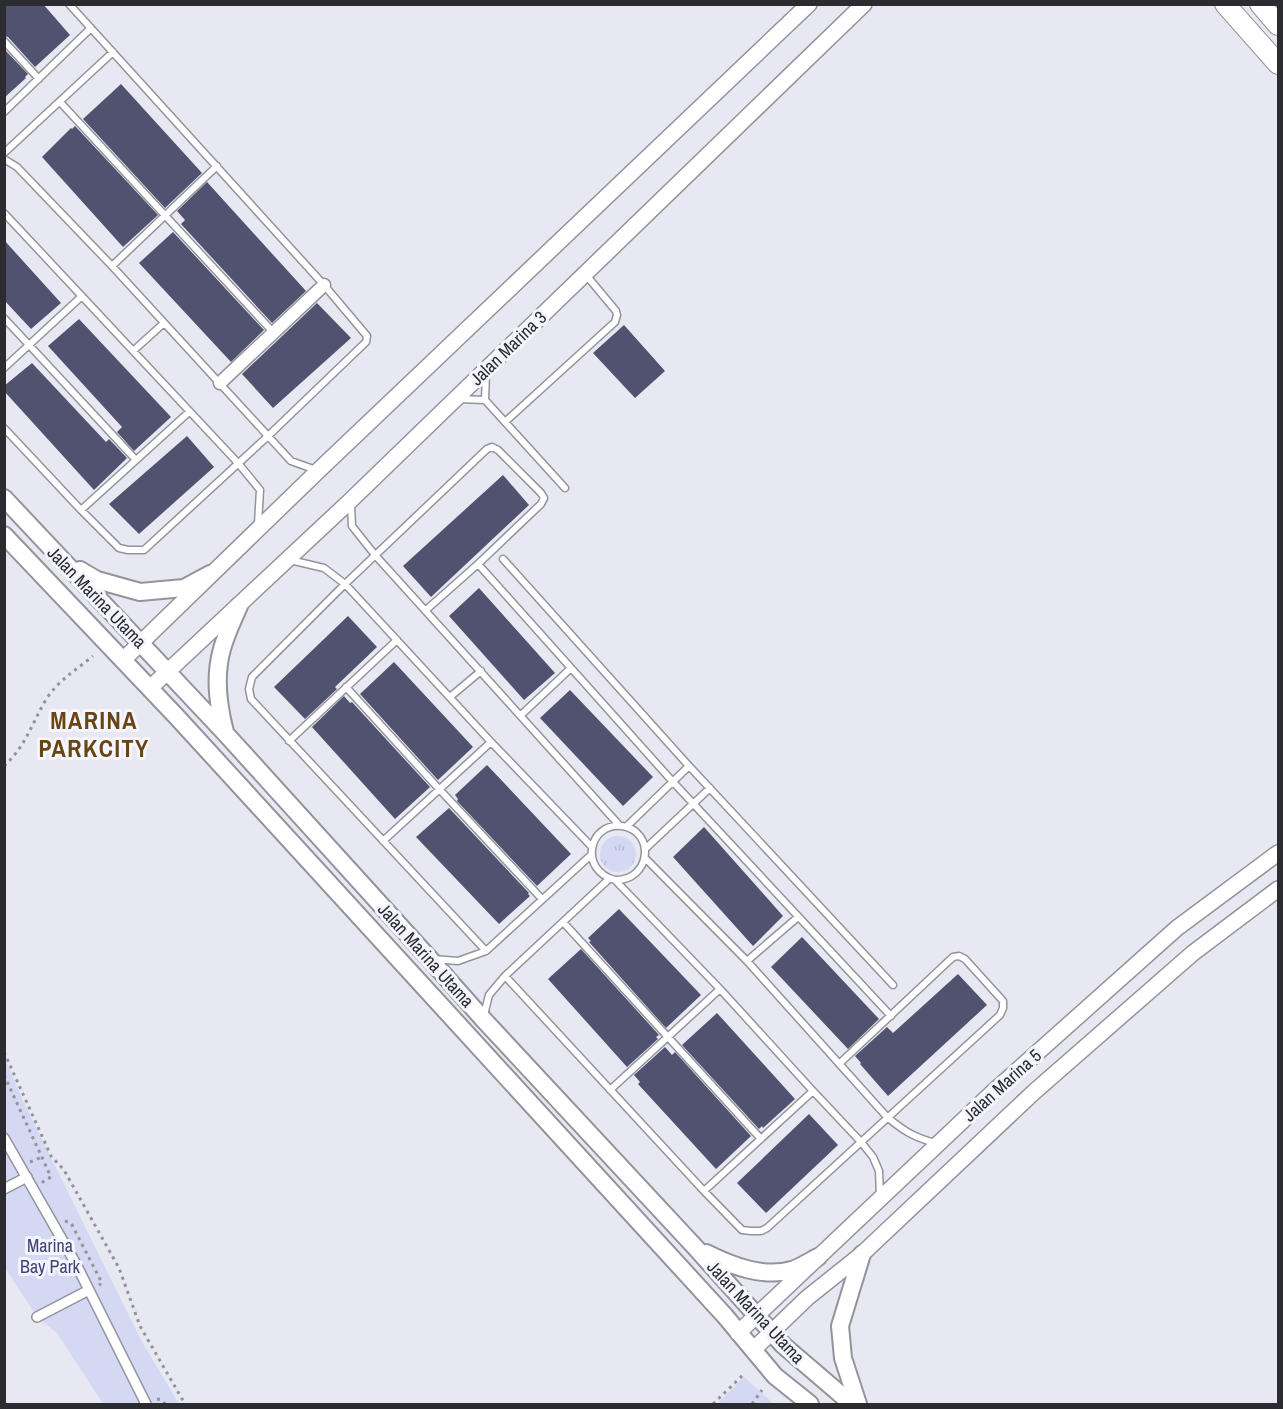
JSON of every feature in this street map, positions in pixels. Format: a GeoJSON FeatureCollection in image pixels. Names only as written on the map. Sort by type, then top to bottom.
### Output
{"type":"FeatureCollection","features":[{"type":"Feature","properties":{"kind":"main road"},"geometry":{"type":"LineString","coordinates":[[1225,4],[1278,64]]}},
{"type":"Feature","properties":{"kind":"main road"},"geometry":{"type":"LineString","coordinates":[[1260,4],[1278,25]]}},
{"type":"Feature","properties":{"kind":"main road","name":"Jalan Marina Utama"},"geometry":{"type":"LineString","coordinates":[[4,498],[225,733],[483,1019],[783,1345],[846,1399],[857,1404]]}},
{"type":"Feature","properties":{"kind":"main road","name":"Jalan Marina Utama"},"geometry":{"type":"LineString","coordinates":[[4,535],[150,688],[717,1308],[775,1376],[810,1404]]}},
{"type":"Feature","properties":{"kind":"main road"},"geometry":{"type":"LineString","coordinates":[[56,555],[96,580],[140,592],[184,588],[210,574]]}},
{"type":"Feature","properties":{"kind":"main road"},"geometry":{"type":"LineString","coordinates":[[225,733],[219,710],[217,671],[222,647],[239,606]]}},
{"type":"Feature","properties":{"kind":"main road"},"geometry":{"type":"LineString","coordinates":[[695,1247],[726,1263],[771,1273],[793,1269],[818,1257]]}},
{"type":"Feature","properties":{"kind":"main road"},"geometry":{"type":"LineString","coordinates":[[857,1404],[843,1358],[840,1326],[862,1254]]}},
{"type":"Feature","properties":{"kind":"street"},"geometry":{"type":"LineString","coordinates":[[123,660],[258,528],[809,4]]}},
{"type":"Feature","properties":{"kind":"street","name":"Jalan Marina 3"},"geometry":{"type":"LineString","coordinates":[[150,688],[350,501],[864,4]]}},
{"type":"Feature","properties":{"kind":"street"},"geometry":{"type":"LineString","coordinates":[[220,383],[324,285]]}},
{"type":"Feature","properties":{"kind":"street","name":"Jalan Marina 5"},"geometry":{"type":"LineString","coordinates":[[738,1333],[937,1144],[1177,928],[1278,853]]}},
{"type":"Feature","properties":{"kind":"street","name":"Jalan Marina 5"},"geometry":{"type":"LineString","coordinates":[[753,1350],[807,1298],[862,1254],[1069,1061],[1193,953],[1278,889]]}},
{"type":"Feature","properties":{"kind":"street"},"geometry":{"type":"LineString","coordinates":[[4,1138],[76,1264],[146,1404]]}},
{"type":"Feature","properties":{"kind":"street"},"geometry":{"type":"LineString","coordinates":[[4,1189],[27,1177]]}},
{"type":"Feature","properties":{"kind":"street"},"geometry":{"type":"LineString","coordinates":[[37,1317],[89,1290]]}},
{"type":"Feature","properties":{"kind":"lane"},"geometry":{"type":"LineString","coordinates":[[4,428],[119,548],[144,550],[366,342],[367,336],[218,166],[69,4]]}},
{"type":"Feature","properties":{"kind":"lane"},"geometry":{"type":"LineString","coordinates":[[4,112],[91,28]]}},
{"type":"Feature","properties":{"kind":"lane"},"geometry":{"type":"LineString","coordinates":[[4,41],[39,79]]}},
{"type":"Feature","properties":{"kind":"lane"},"geometry":{"type":"LineString","coordinates":[[4,153],[113,52]]}},
{"type":"Feature","properties":{"kind":"lane"},"geometry":{"type":"LineString","coordinates":[[60,102],[273,332]]}},
{"type":"Feature","properties":{"kind":"lane"},"geometry":{"type":"LineString","coordinates":[[4,159],[17,167],[291,461],[318,471]]}},
{"type":"Feature","properties":{"kind":"lane"},"geometry":{"type":"LineString","coordinates":[[111,266],[218,166]]}},
{"type":"Feature","properties":{"kind":"lane"},"geometry":{"type":"LineString","coordinates":[[4,213],[238,463],[260,490],[258,528]]}},
{"type":"Feature","properties":{"kind":"lane"},"geometry":{"type":"LineString","coordinates":[[506,422],[615,322],[616,311],[585,275]]}},
{"type":"Feature","properties":{"kind":"lane"},"geometry":{"type":"LineString","coordinates":[[4,368],[82,296]]}},
{"type":"Feature","properties":{"kind":"lane"},"geometry":{"type":"LineString","coordinates":[[4,318],[136,460]]}},
{"type":"Feature","properties":{"kind":"lane"},"geometry":{"type":"LineString","coordinates":[[133,351],[164,323]]}},
{"type":"Feature","properties":{"kind":"lane"},"geometry":{"type":"LineString","coordinates":[[485,400],[486,370]]}},
{"type":"Feature","properties":{"kind":"lane"},"geometry":{"type":"LineString","coordinates":[[456,399],[485,400],[565,488]]}},
{"type":"Feature","properties":{"kind":"lane"},"geometry":{"type":"LineString","coordinates":[[81,510],[189,411]]}},
{"type":"Feature","properties":{"kind":"lane"},"geometry":{"type":"LineString","coordinates":[[426,610],[478,564],[541,504],[544,498],[498,450],[492,447],[487,449],[345,584],[252,677],[249,689],[251,699],[486,951]]}},
{"type":"Feature","properties":{"kind":"lane"},"geometry":{"type":"LineString","coordinates":[[350,501],[352,526],[375,555],[623,826],[638,834],[643,840],[645,858],[643,865],[634,875],[621,880],[602,875],[597,869],[592,851],[594,841],[602,831],[623,826],[689,766]]}},
{"type":"Feature","properties":{"kind":"lane"},"geometry":{"type":"LineString","coordinates":[[503,559],[689,766],[893,986]]}},
{"type":"Feature","properties":{"kind":"lane"},"geometry":{"type":"LineString","coordinates":[[288,560],[324,568],[345,584],[592,851]]}},
{"type":"Feature","properties":{"kind":"lane"},"geometry":{"type":"LineString","coordinates":[[478,564],[673,782],[891,1016]]}},
{"type":"Feature","properties":{"kind":"lane"},"geometry":{"type":"LineString","coordinates":[[289,741],[397,640]]}},
{"type":"Feature","properties":{"kind":"lane"},"geometry":{"type":"LineString","coordinates":[[521,715],[570,669]]}},
{"type":"Feature","properties":{"kind":"lane"},"geometry":{"type":"LineString","coordinates":[[450,697],[481,671]]}},
{"type":"Feature","properties":{"kind":"lane"},"geometry":{"type":"LineString","coordinates":[[346,687],[542,899]]}},
{"type":"Feature","properties":{"kind":"lane"},"geometry":{"type":"LineString","coordinates":[[383,842],[491,742]]}},
{"type":"Feature","properties":{"kind":"lane"},"geometry":{"type":"LineString","coordinates":[[645,849],[710,788]]}},
{"type":"Feature","properties":{"kind":"lane"},"geometry":{"type":"LineString","coordinates":[[429,958],[458,961],[486,951],[592,851]]}},
{"type":"Feature","properties":{"kind":"lane"},"geometry":{"type":"LineString","coordinates":[[645,858],[747,961],[887,1117],[902,1130],[937,1144]]}},
{"type":"Feature","properties":{"kind":"lane"},"geometry":{"type":"LineString","coordinates":[[483,1019],[489,995],[505,976],[612,879]]}},
{"type":"Feature","properties":{"kind":"lane"},"geometry":{"type":"LineString","coordinates":[[612,879],[720,989],[861,1142],[873,1157],[879,1171],[880,1198]]}},
{"type":"Feature","properties":{"kind":"lane"},"geometry":{"type":"LineString","coordinates":[[747,961],[798,917]]}},
{"type":"Feature","properties":{"kind":"lane"},"geometry":{"type":"LineString","coordinates":[[563,922],[761,1139]]}},
{"type":"Feature","properties":{"kind":"lane"},"geometry":{"type":"LineString","coordinates":[[505,976],[742,1230],[761,1231],[767,1228],[1000,1015],[1003,1001],[965,959],[959,956],[953,957],[840,1064]]}},
{"type":"Feature","properties":{"kind":"lane"},"geometry":{"type":"LineString","coordinates":[[610,1090],[720,989]]}},
{"type":"Feature","properties":{"kind":"lane"},"geometry":{"type":"LineString","coordinates":[[704,1191],[813,1091]]}},
{"type":"Feature","properties":{"kind":"path"},"geometry":{"type":"LineString","coordinates":[[4,766],[13,758],[30,733],[47,698],[63,679],[93,656]]}},
{"type":"Feature","properties":{"kind":"path"},"geometry":{"type":"LineString","coordinates":[[4,1052],[51,1156],[64,1170],[119,1268],[140,1326],[185,1404]]}},
{"type":"Feature","properties":{"kind":"path"},"geometry":{"type":"LineString","coordinates":[[4,1075],[51,1177],[33,1187]]}},
{"type":"Feature","properties":{"kind":"path"},"geometry":{"type":"LineString","coordinates":[[713,1404],[745,1373]]}},
{"type":"Feature","properties":{"kind":"path"},"geometry":{"type":"LineString","coordinates":[[752,1404],[762,1390]]}},
{"type":"Feature","properties":{"kind":"green space"},"geometry":{"type":"Polygon","coordinates":[[[618,836],[630,842],[636,854],[630,866],[618,872],[606,866],[600,854],[606,842],[618,836]]]}},
{"type":"Feature","properties":{"kind":"green space","name":"Marina Bay Park"},"geometry":{"type":"Polygon","coordinates":[[[4,1056],[23,1101],[141,1340],[179,1404],[103,1404],[57,1333],[37,1317],[5,1268],[4,1056]]]}},
{"type":"Feature","properties":{"kind":"green space"},"geometry":{"type":"Polygon","coordinates":[[[744,1377],[774,1404],[717,1404],[744,1377]]]}},
{"type":"Feature","properties":{"kind":"building"},"geometry":{"type":"Polygon","coordinates":[[[4,4],[43,4],[70,35],[35,67],[8,37],[4,36],[4,4]]]}},
{"type":"Feature","properties":{"kind":"building"},"geometry":{"type":"Polygon","coordinates":[[[4,49],[28,74],[4,98],[4,49]]]}},
{"type":"Feature","properties":{"kind":"building"},"geometry":{"type":"Polygon","coordinates":[[[121,84],[202,173],[165,208],[83,119],[121,84]]]}},
{"type":"Feature","properties":{"kind":"building"},"geometry":{"type":"Polygon","coordinates":[[[75,126],[158,215],[123,247],[42,157],[75,126]]]}},
{"type":"Feature","properties":{"kind":"building"},"geometry":{"type":"Polygon","coordinates":[[[207,182],[306,291],[272,323],[181,224],[185,220],[177,211],[207,182]]]}},
{"type":"Feature","properties":{"kind":"building"},"geometry":{"type":"Polygon","coordinates":[[[173,232],[264,330],[231,362],[139,263],[173,232]]]}},
{"type":"Feature","properties":{"kind":"building"},"geometry":{"type":"Polygon","coordinates":[[[4,240],[61,303],[31,329],[4,300],[4,240]]]}},
{"type":"Feature","properties":{"kind":"building"},"geometry":{"type":"Polygon","coordinates":[[[317,303],[351,338],[273,408],[242,374],[317,303]]]}},
{"type":"Feature","properties":{"kind":"building"},"geometry":{"type":"Polygon","coordinates":[[[79,319],[171,417],[134,451],[117,432],[122,427],[48,346],[79,319]]]}},
{"type":"Feature","properties":{"kind":"building"},"geometry":{"type":"Polygon","coordinates":[[[624,325],[665,371],[635,398],[593,353],[624,325]]]}},
{"type":"Feature","properties":{"kind":"building"},"geometry":{"type":"Polygon","coordinates":[[[32,363],[106,442],[109,439],[127,458],[94,490],[4,391],[4,386],[32,363]]]}},
{"type":"Feature","properties":{"kind":"building"},"geometry":{"type":"Polygon","coordinates":[[[187,436],[214,467],[139,534],[109,504],[187,436]]]}},
{"type":"Feature","properties":{"kind":"building"},"geometry":{"type":"Polygon","coordinates":[[[503,475],[529,505],[431,597],[403,566],[503,475]]]}},
{"type":"Feature","properties":{"kind":"building"},"geometry":{"type":"Polygon","coordinates":[[[479,588],[555,673],[524,700],[449,616],[479,588]]]}},
{"type":"Feature","properties":{"kind":"building"},"geometry":{"type":"Polygon","coordinates":[[[348,616],[377,647],[305,719],[274,687],[348,616]]]}},
{"type":"Feature","properties":{"kind":"building"},"geometry":{"type":"Polygon","coordinates":[[[394,662],[473,747],[438,780],[360,694],[394,662]]]}},
{"type":"Feature","properties":{"kind":"building"},"geometry":{"type":"Polygon","coordinates":[[[570,690],[653,777],[623,806],[540,718],[570,690]]]}},
{"type":"Feature","properties":{"kind":"building"},"geometry":{"type":"Polygon","coordinates":[[[344,696],[430,787],[395,819],[312,727],[344,696]]]}},
{"type":"Feature","properties":{"kind":"building"},"geometry":{"type":"Polygon","coordinates":[[[487,765],[571,854],[537,886],[457,801],[455,795],[487,765]]]}},
{"type":"Feature","properties":{"kind":"building"},"geometry":{"type":"Polygon","coordinates":[[[449,808],[529,893],[530,896],[499,924],[416,837],[449,808]]]}},
{"type":"Feature","properties":{"kind":"building"},"geometry":{"type":"Polygon","coordinates":[[[704,827],[783,916],[753,946],[673,857],[704,827]]]}},
{"type":"Feature","properties":{"kind":"building"},"geometry":{"type":"Polygon","coordinates":[[[619,909],[701,995],[666,1028],[589,942],[591,941],[588,938],[619,909]]]}},
{"type":"Feature","properties":{"kind":"building"},"geometry":{"type":"Polygon","coordinates":[[[802,937],[879,1019],[848,1049],[771,967],[802,937]]]}},
{"type":"Feature","properties":{"kind":"building"},"geometry":{"type":"Polygon","coordinates":[[[581,949],[659,1035],[656,1037],[658,1039],[627,1067],[548,979],[581,949]]]}},
{"type":"Feature","properties":{"kind":"building"},"geometry":{"type":"Polygon","coordinates":[[[958,974],[987,1005],[888,1096],[855,1056],[887,1027],[893,1033],[958,974]]]}},
{"type":"Feature","properties":{"kind":"building"},"geometry":{"type":"Polygon","coordinates":[[[717,1013],[795,1099],[763,1128],[762,1126],[759,1129],[682,1045],[717,1013]]]}},
{"type":"Feature","properties":{"kind":"building"},"geometry":{"type":"Polygon","coordinates":[[[665,1047],[672,1055],[675,1052],[751,1136],[716,1169],[638,1084],[640,1082],[634,1075],[665,1047]]]}},
{"type":"Feature","properties":{"kind":"building"},"geometry":{"type":"Polygon","coordinates":[[[809,1114],[838,1145],[766,1213],[737,1183],[809,1114]]]}},
{"type":"Feature","properties":{"kind":"district","name":"MARINA PARKCITY"},"geometry":{"type":"Point","coordinates":[94,734]}}]}
